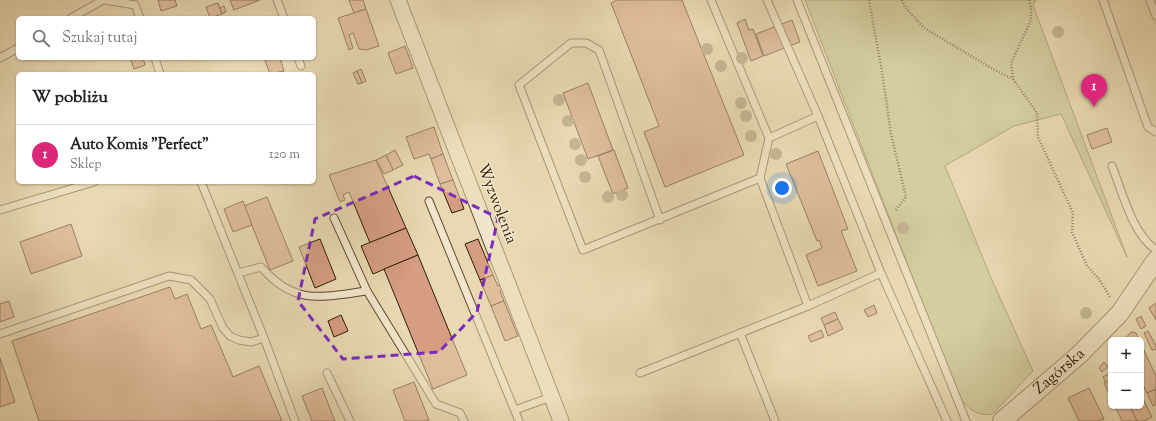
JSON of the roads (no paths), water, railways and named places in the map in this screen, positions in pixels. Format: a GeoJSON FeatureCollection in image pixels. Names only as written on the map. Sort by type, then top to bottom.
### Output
{"type":"FeatureCollection","features":[{"type":"Feature","properties":{"kind":"street","name":"Wyzwolenia"},"geometry":{"type":"LineString","coordinates":[[398,0],[561,421]]}},
{"type":"Feature","properties":{"kind":"street","name":"Zagórska"},"geometry":{"type":"LineString","coordinates":[[1002,421],[1079,355],[1120,313],[1156,260]]}},
{"type":"Feature","properties":{"kind":"lane"},"geometry":{"type":"LineString","coordinates":[[75,16],[104,0],[135,5],[139,16]]}},
{"type":"Feature","properties":{"kind":"lane"},"geometry":{"type":"LineString","coordinates":[[277,0],[283,16]]}},
{"type":"Feature","properties":{"kind":"lane"},"geometry":{"type":"LineString","coordinates":[[711,0],[769,138],[760,178],[808,306]]}},
{"type":"Feature","properties":{"kind":"lane"},"geometry":{"type":"LineString","coordinates":[[767,0],[818,116],[881,273],[947,421]]}},
{"type":"Feature","properties":{"kind":"lane"},"geometry":{"type":"LineString","coordinates":[[797,0],[966,421]]}},
{"type":"Feature","properties":{"kind":"lane"},"geometry":{"type":"LineString","coordinates":[[1103,0],[1148,127],[1156,132]]}},
{"type":"Feature","properties":{"kind":"lane"},"geometry":{"type":"LineString","coordinates":[[1150,0],[1156,16]]}},
{"type":"Feature","properties":{"kind":"lane"},"geometry":{"type":"LineString","coordinates":[[660,220],[599,50],[586,42],[571,43],[519,85],[583,250],[660,220],[760,178]]}},
{"type":"Feature","properties":{"kind":"lane"},"geometry":{"type":"LineString","coordinates":[[0,58],[16,49]]}},
{"type":"Feature","properties":{"kind":"lane"},"geometry":{"type":"LineString","coordinates":[[155,60],[159,72]]}},
{"type":"Feature","properties":{"kind":"lane"},"geometry":{"type":"LineString","coordinates":[[299,60],[301,66]]}},
{"type":"Feature","properties":{"kind":"lane"},"geometry":{"type":"LineString","coordinates":[[769,138],[818,116]]}},
{"type":"Feature","properties":{"kind":"lane"},"geometry":{"type":"LineString","coordinates":[[1112,166],[1138,233],[1147,244],[1156,250]]}},
{"type":"Feature","properties":{"kind":"lane"},"geometry":{"type":"LineString","coordinates":[[0,210],[87,184]]}},
{"type":"Feature","properties":{"kind":"lane"},"geometry":{"type":"LineString","coordinates":[[202,184],[296,421]]}},
{"type":"Feature","properties":{"kind":"lane"},"geometry":{"type":"LineString","coordinates":[[429,201],[519,421]]}},
{"type":"Feature","properties":{"kind":"lane"},"geometry":{"type":"LineString","coordinates":[[334,218],[367,291],[436,404],[460,413],[464,421]]}},
{"type":"Feature","properties":{"kind":"lane"},"geometry":{"type":"LineString","coordinates":[[238,273],[261,267],[273,281],[299,296],[329,296],[367,291]]}},
{"type":"Feature","properties":{"kind":"lane"},"geometry":{"type":"LineString","coordinates":[[640,373],[808,306],[881,273]]}},
{"type":"Feature","properties":{"kind":"lane"},"geometry":{"type":"LineString","coordinates":[[0,334],[169,276],[191,280],[210,299],[223,328],[230,336],[239,340],[251,342],[264,338]]}},
{"type":"Feature","properties":{"kind":"lane"},"geometry":{"type":"LineString","coordinates":[[740,333],[775,421]]}},
{"type":"Feature","properties":{"kind":"lane"},"geometry":{"type":"LineString","coordinates":[[327,373],[350,421]]}},
{"type":"Feature","properties":{"kind":"lane"},"geometry":{"type":"LineString","coordinates":[[515,410],[551,397]]}},
{"type":"Feature","properties":{"kind":"place","name":"Auto Komis \"Perfect\""},"geometry":{"type":"Point","coordinates":[1094,107]}}]}
